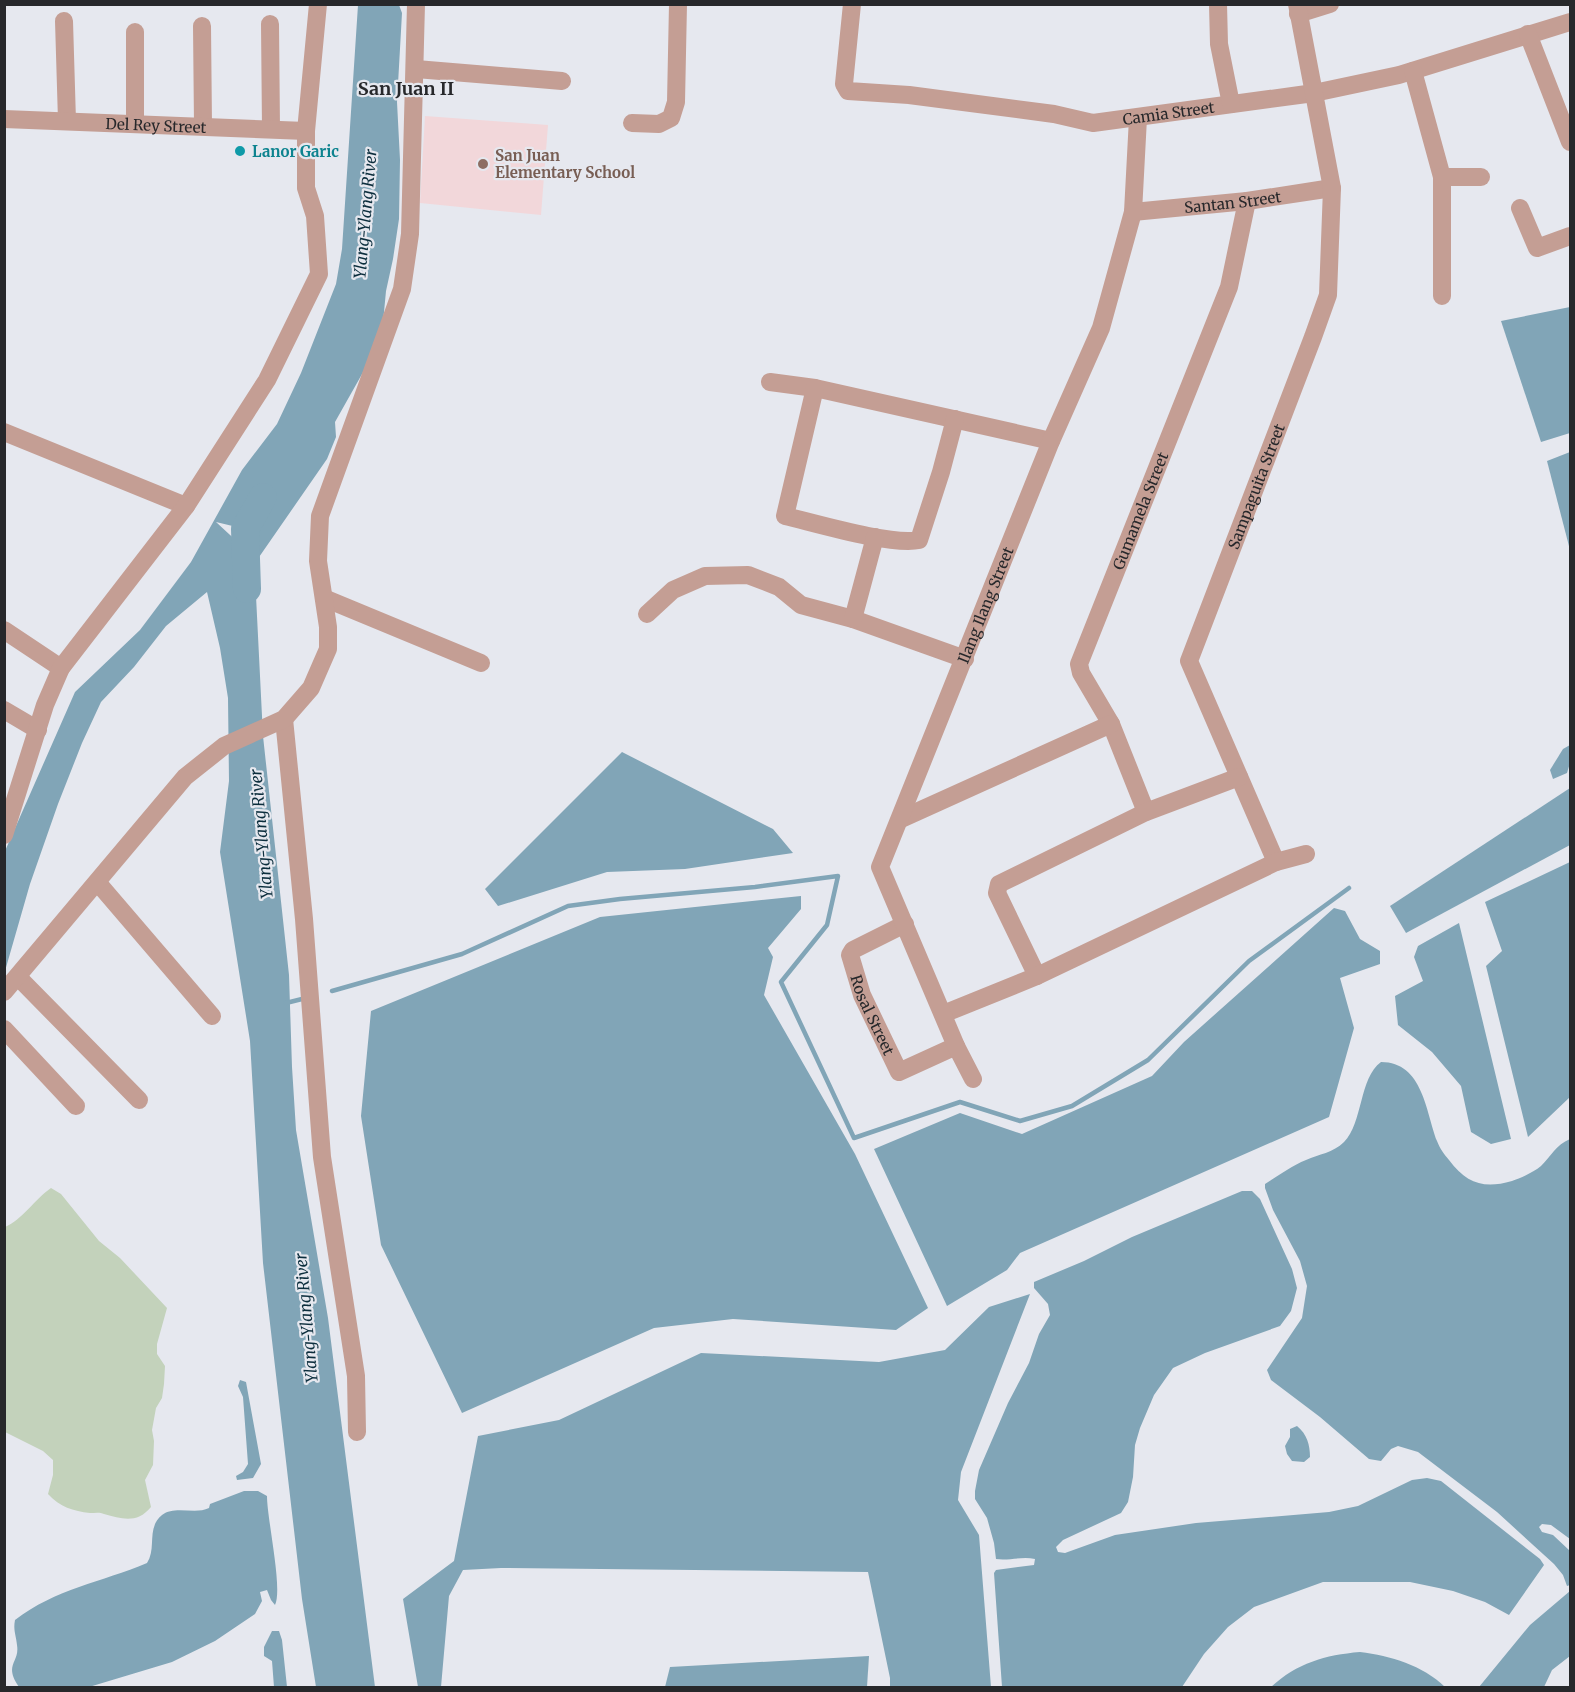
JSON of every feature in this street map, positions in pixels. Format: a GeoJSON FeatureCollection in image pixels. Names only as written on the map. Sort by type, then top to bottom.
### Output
{"type":"FeatureCollection","features":[{"type":"Feature","properties":{"kind":"street"},"geometry":{"type":"LineString","coordinates":[[4,835],[45,705],[61,668],[186,506],[267,380],[319,274],[315,216],[306,188],[306,130],[318,4]]}},
{"type":"Feature","properties":{"kind":"street"},"geometry":{"type":"LineString","coordinates":[[4,993],[184,777],[224,746],[277,722],[311,688],[328,648],[318,561],[320,516],[402,289],[410,234],[416,4]]}},
{"type":"Feature","properties":{"kind":"street"},"geometry":{"type":"LineString","coordinates":[[633,123],[659,124],[672,118],[676,102],[678,4]]}},
{"type":"Feature","properties":{"kind":"street","name":"Camia Street"},"geometry":{"type":"LineString","coordinates":[[852,4],[844,84],[848,91],[909,95],[1054,114],[1093,123],[1314,93],[1413,71],[1570,22]]}},
{"type":"Feature","properties":{"kind":"street"},"geometry":{"type":"LineString","coordinates":[[1218,4],[1219,44],[1231,104]]}},
{"type":"Feature","properties":{"kind":"street"},"geometry":{"type":"LineString","coordinates":[[1297,9],[1330,4]]}},
{"type":"Feature","properties":{"kind":"street","name":"Sampaguita Street"},"geometry":{"type":"LineString","coordinates":[[1276,862],[1189,661],[1328,295],[1332,188],[1297,9]]}},
{"type":"Feature","properties":{"kind":"street"},"geometry":{"type":"LineString","coordinates":[[64,21],[67,121]]}},
{"type":"Feature","properties":{"kind":"street"},"geometry":{"type":"LineString","coordinates":[[270,24],[271,129]]}},
{"type":"Feature","properties":{"kind":"street"},"geometry":{"type":"LineString","coordinates":[[202,26],[203,125]]}},
{"type":"Feature","properties":{"kind":"street"},"geometry":{"type":"LineString","coordinates":[[135,33],[135,124]]}},
{"type":"Feature","properties":{"kind":"street"},"geometry":{"type":"LineString","coordinates":[[1528,34],[1570,142]]}},
{"type":"Feature","properties":{"kind":"street"},"geometry":{"type":"LineString","coordinates":[[416,69],[562,81]]}},
{"type":"Feature","properties":{"kind":"street"},"geometry":{"type":"LineString","coordinates":[[1413,71],[1442,177],[1442,296]]}},
{"type":"Feature","properties":{"kind":"street","name":"Ilang Ilang Street"},"geometry":{"type":"LineString","coordinates":[[973,1079],[956,1046],[880,867],[1051,441],[1101,327],[1133,212],[1137,118]]}},
{"type":"Feature","properties":{"kind":"street","name":"Del Rey Street"},"geometry":{"type":"LineString","coordinates":[[4,119],[306,130]]}},
{"type":"Feature","properties":{"kind":"street"},"geometry":{"type":"LineString","coordinates":[[1442,177],[1480,177]]}},
{"type":"Feature","properties":{"kind":"street","name":"Santan Street"},"geometry":{"type":"LineString","coordinates":[[1133,212],[1247,201],[1332,188]]}},
{"type":"Feature","properties":{"kind":"street","name":"Gumamela Street"},"geometry":{"type":"LineString","coordinates":[[1146,812],[1111,723],[1081,673],[1079,664],[1229,287],[1247,201]]}},
{"type":"Feature","properties":{"kind":"street"},"geometry":{"type":"LineString","coordinates":[[1520,208],[1537,248],[1570,236]]}},
{"type":"Feature","properties":{"kind":"street"},"geometry":{"type":"LineString","coordinates":[[770,382],[815,388],[1051,441]]}},
{"type":"Feature","properties":{"kind":"street"},"geometry":{"type":"LineString","coordinates":[[815,388],[785,516],[875,537],[912,542],[919,540],[955,419]]}},
{"type":"Feature","properties":{"kind":"street"},"geometry":{"type":"LineString","coordinates":[[4,432],[186,506]]}},
{"type":"Feature","properties":{"kind":"street"},"geometry":{"type":"LineString","coordinates":[[853,619],[875,537]]}},
{"type":"Feature","properties":{"kind":"street"},"geometry":{"type":"LineString","coordinates":[[647,614],[673,590],[705,576],[748,575],[779,587],[801,605],[853,619],[965,659]]}},
{"type":"Feature","properties":{"kind":"street"},"geometry":{"type":"LineString","coordinates":[[324,598],[481,663]]}},
{"type":"Feature","properties":{"kind":"street"},"geometry":{"type":"LineString","coordinates":[[4,630],[61,668]]}},
{"type":"Feature","properties":{"kind":"street"},"geometry":{"type":"LineString","coordinates":[[4,710],[38,730]]}},
{"type":"Feature","properties":{"kind":"street"},"geometry":{"type":"LineString","coordinates":[[277,722],[304,919],[322,1157],[356,1376],[357,1432]]}},
{"type":"Feature","properties":{"kind":"street"},"geometry":{"type":"LineString","coordinates":[[901,819],[1111,723]]}},
{"type":"Feature","properties":{"kind":"street"},"geometry":{"type":"LineString","coordinates":[[1036,976],[997,893],[999,884],[1146,812],[1239,777]]}},
{"type":"Feature","properties":{"kind":"street"},"geometry":{"type":"LineString","coordinates":[[943,1014],[1036,976],[1276,862],[1306,854]]}},
{"type":"Feature","properties":{"kind":"street"},"geometry":{"type":"LineString","coordinates":[[98,883],[212,1016]]}},
{"type":"Feature","properties":{"kind":"street","name":"Rosal Street"},"geometry":{"type":"LineString","coordinates":[[905,924],[853,950],[850,960],[862,995],[899,1072],[956,1046]]}},
{"type":"Feature","properties":{"kind":"street"},"geometry":{"type":"LineString","coordinates":[[18,977],[139,1100]]}},
{"type":"Feature","properties":{"kind":"street"},"geometry":{"type":"LineString","coordinates":[[4,1029],[76,1106]]}},
{"type":"Feature","properties":{"kind":"shaded area","name":"San Juan Elementary School"},"geometry":{"type":"Polygon","coordinates":[[[425,116],[548,125],[541,215],[420,203],[425,116]]]}},
{"type":"Feature","properties":{"kind":"green space"},"geometry":{"type":"Polygon","coordinates":[[[51,1188],[61,1194],[99,1241],[120,1258],[167,1308],[157,1344],[157,1354],[165,1366],[164,1384],[152,1430],[153,1465],[145,1480],[151,1507],[135,1518],[78,1511],[57,1502],[48,1494],[53,1475],[53,1460],[43,1451],[5,1432],[5,1227],[17,1220],[51,1188]]]}},
{"type":"Feature","properties":{"kind":"water"},"geometry":{"type":"Polygon","coordinates":[[[358,5],[399,5],[402,13],[397,102],[400,160],[399,219],[386,291],[382,333],[335,422],[336,437],[327,459],[257,560],[256,596],[263,736],[289,975],[296,1130],[328,1318],[375,1687],[316,1687],[302,1599],[263,1263],[250,1041],[220,852],[229,781],[228,698],[220,648],[207,592],[166,626],[134,667],[101,702],[58,804],[30,884],[5,971],[5,851],[75,692],[140,630],[191,562],[242,470],[277,424],[301,373],[336,284],[342,249],[358,5]],[[216,522],[256,559],[245,529],[216,522]]]}},
{"type":"Feature","properties":{"kind":"water"},"geometry":{"type":"Polygon","coordinates":[[[1570,307],[1570,433],[1541,442],[1501,321],[1570,307]]]}},
{"type":"Feature","properties":{"kind":"water"},"geometry":{"type":"Polygon","coordinates":[[[1570,452],[1570,550],[1547,461],[1570,452]]]}},
{"type":"Feature","properties":{"kind":"water"},"geometry":{"type":"Polygon","coordinates":[[[1570,745],[1570,763],[1567,773],[1553,779],[1550,770],[1563,749],[1570,745]]]}},
{"type":"Feature","properties":{"kind":"water"},"geometry":{"type":"Polygon","coordinates":[[[622,752],[773,829],[793,853],[685,869],[607,872],[498,906],[485,889],[622,752]]]}},
{"type":"Feature","properties":{"kind":"water"},"geometry":{"type":"Polygon","coordinates":[[[1570,788],[1570,845],[1406,933],[1390,906],[1570,788]]]}},
{"type":"Feature","properties":{"kind":"water"},"geometry":{"type":"Polygon","coordinates":[[[1570,862],[1570,1097],[1528,1137],[1486,966],[1502,951],[1485,902],[1570,862]]]}},
{"type":"Feature","properties":{"kind":"water"},"geometry":{"type":"Polygon","coordinates":[[[801,896],[801,909],[768,948],[773,957],[764,995],[855,1154],[928,1308],[896,1330],[733,1319],[654,1328],[462,1413],[381,1245],[361,1116],[371,1011],[600,917],[801,896]]]}},
{"type":"Feature","properties":{"kind":"water"},"geometry":{"type":"Polygon","coordinates":[[[1334,908],[1345,911],[1360,939],[1380,951],[1380,964],[1340,978],[1354,1028],[1329,1117],[1020,1253],[1007,1270],[947,1306],[874,1149],[960,1113],[1022,1134],[1152,1076],[1184,1042],[1334,908]]]}},
{"type":"Feature","properties":{"kind":"water"},"geometry":{"type":"Polygon","coordinates":[[[1459,923],[1511,1139],[1491,1144],[1471,1132],[1461,1086],[1432,1052],[1398,1025],[1395,996],[1423,981],[1414,957],[1418,946],[1459,923]]]}},
{"type":"Feature","properties":{"kind":"water"},"geometry":{"type":"Polygon","coordinates":[[[1381,1062],[1395,1064],[1406,1070],[1414,1079],[1426,1103],[1441,1149],[1462,1175],[1469,1179],[1493,1184],[1523,1177],[1541,1166],[1557,1148],[1570,1139],[1570,1539],[1551,1525],[1542,1524],[1539,1527],[1542,1532],[1553,1535],[1570,1551],[1570,1585],[1567,1586],[1563,1575],[1554,1564],[1497,1512],[1418,1452],[1398,1446],[1391,1449],[1381,1461],[1369,1459],[1320,1417],[1271,1380],[1267,1370],[1302,1318],[1307,1286],[1300,1261],[1273,1210],[1265,1184],[1295,1165],[1331,1151],[1344,1142],[1355,1124],[1369,1079],[1381,1062]]]}},
{"type":"Feature","properties":{"kind":"water"},"geometry":{"type":"Polygon","coordinates":[[[1242,1191],[1252,1191],[1260,1199],[1292,1269],[1297,1288],[1291,1311],[1280,1326],[1205,1353],[1173,1368],[1154,1395],[1140,1428],[1135,1445],[1133,1477],[1128,1502],[1121,1513],[1063,1540],[1056,1547],[1058,1552],[1065,1553],[1115,1535],[1196,1523],[1329,1512],[1358,1506],[1412,1480],[1427,1478],[1441,1481],[1540,1559],[1544,1565],[1509,1615],[1485,1602],[1453,1591],[1410,1582],[1323,1582],[1254,1607],[1228,1627],[1204,1654],[1182,1687],[1002,1687],[994,1573],[996,1570],[1034,1565],[1035,1559],[996,1559],[987,1518],[975,1499],[975,1491],[979,1470],[1008,1403],[1029,1363],[1039,1334],[1050,1315],[1048,1304],[1034,1288],[1034,1282],[1132,1237],[1242,1191]]]}},
{"type":"Feature","properties":{"kind":"water"},"geometry":{"type":"Polygon","coordinates":[[[1030,1294],[961,1472],[958,1500],[979,1535],[991,1687],[890,1687],[868,1572],[501,1568],[463,1570],[449,1596],[441,1687],[418,1687],[403,1599],[454,1561],[478,1436],[559,1420],[701,1353],[879,1362],[945,1350],[989,1307],[1030,1294]]]}},
{"type":"Feature","properties":{"kind":"water"},"geometry":{"type":"Polygon","coordinates":[[[240,1380],[246,1382],[261,1464],[253,1478],[237,1480],[236,1476],[243,1472],[248,1464],[243,1397],[238,1386],[240,1380]]]}},
{"type":"Feature","properties":{"kind":"water"},"geometry":{"type":"Polygon","coordinates":[[[1297,1426],[1306,1436],[1309,1448],[1310,1457],[1304,1462],[1292,1461],[1285,1446],[1290,1437],[1290,1429],[1297,1426]]]}},
{"type":"Feature","properties":{"kind":"water"},"geometry":{"type":"Polygon","coordinates":[[[244,1491],[258,1491],[267,1496],[276,1570],[275,1605],[267,1590],[260,1592],[262,1601],[255,1614],[215,1641],[172,1662],[89,1687],[19,1687],[12,1673],[17,1651],[15,1620],[30,1609],[62,1593],[147,1563],[150,1557],[154,1526],[157,1520],[167,1512],[203,1510],[209,1508],[210,1504],[244,1491]]]}},
{"type":"Feature","properties":{"kind":"water"},"geometry":{"type":"Polygon","coordinates":[[[1570,1591],[1570,1656],[1552,1670],[1544,1687],[1479,1687],[1530,1625],[1570,1591]]]}},
{"type":"Feature","properties":{"kind":"water"},"geometry":{"type":"Polygon","coordinates":[[[272,1631],[279,1631],[282,1640],[287,1687],[274,1687],[272,1661],[264,1656],[264,1647],[272,1631]]]}},
{"type":"Feature","properties":{"kind":"water"},"geometry":{"type":"Polygon","coordinates":[[[1360,1652],[1383,1656],[1416,1667],[1445,1687],[1271,1687],[1301,1666],[1335,1655],[1360,1652]]]}},
{"type":"Feature","properties":{"kind":"water"},"geometry":{"type":"Polygon","coordinates":[[[869,1656],[867,1687],[665,1687],[670,1667],[869,1656]]]}},
{"type":"Feature","properties":{"kind":"waterway","name":"Ylang-Ylang River"},"geometry":{"type":"LineString","coordinates":[[247,589],[245,529],[263,497]]}},
{"type":"Feature","properties":{"kind":"waterway"},"geometry":{"type":"LineString","coordinates":[[332,991],[462,954],[568,906],[838,876],[827,925],[781,982],[854,1138],[960,1102],[1020,1121],[1072,1106],[1148,1060],[1249,961],[1349,888]]}},
{"type":"Feature","properties":{"kind":"waterway"},"geometry":{"type":"LineString","coordinates":[[286,1003],[306,998]]}},
{"type":"Feature","properties":{"kind":"place","name":"Lanor Garic"},"geometry":{"type":"Point","coordinates":[240,151]}},
{"type":"Feature","properties":{"kind":"place","name":"San Juan Elementary School"},"geometry":{"type":"Point","coordinates":[483,164]}},
{"type":"Feature","properties":{"kind":"district","name":"San Juan II"},"geometry":{"type":"Point","coordinates":[406,88]}}]}
